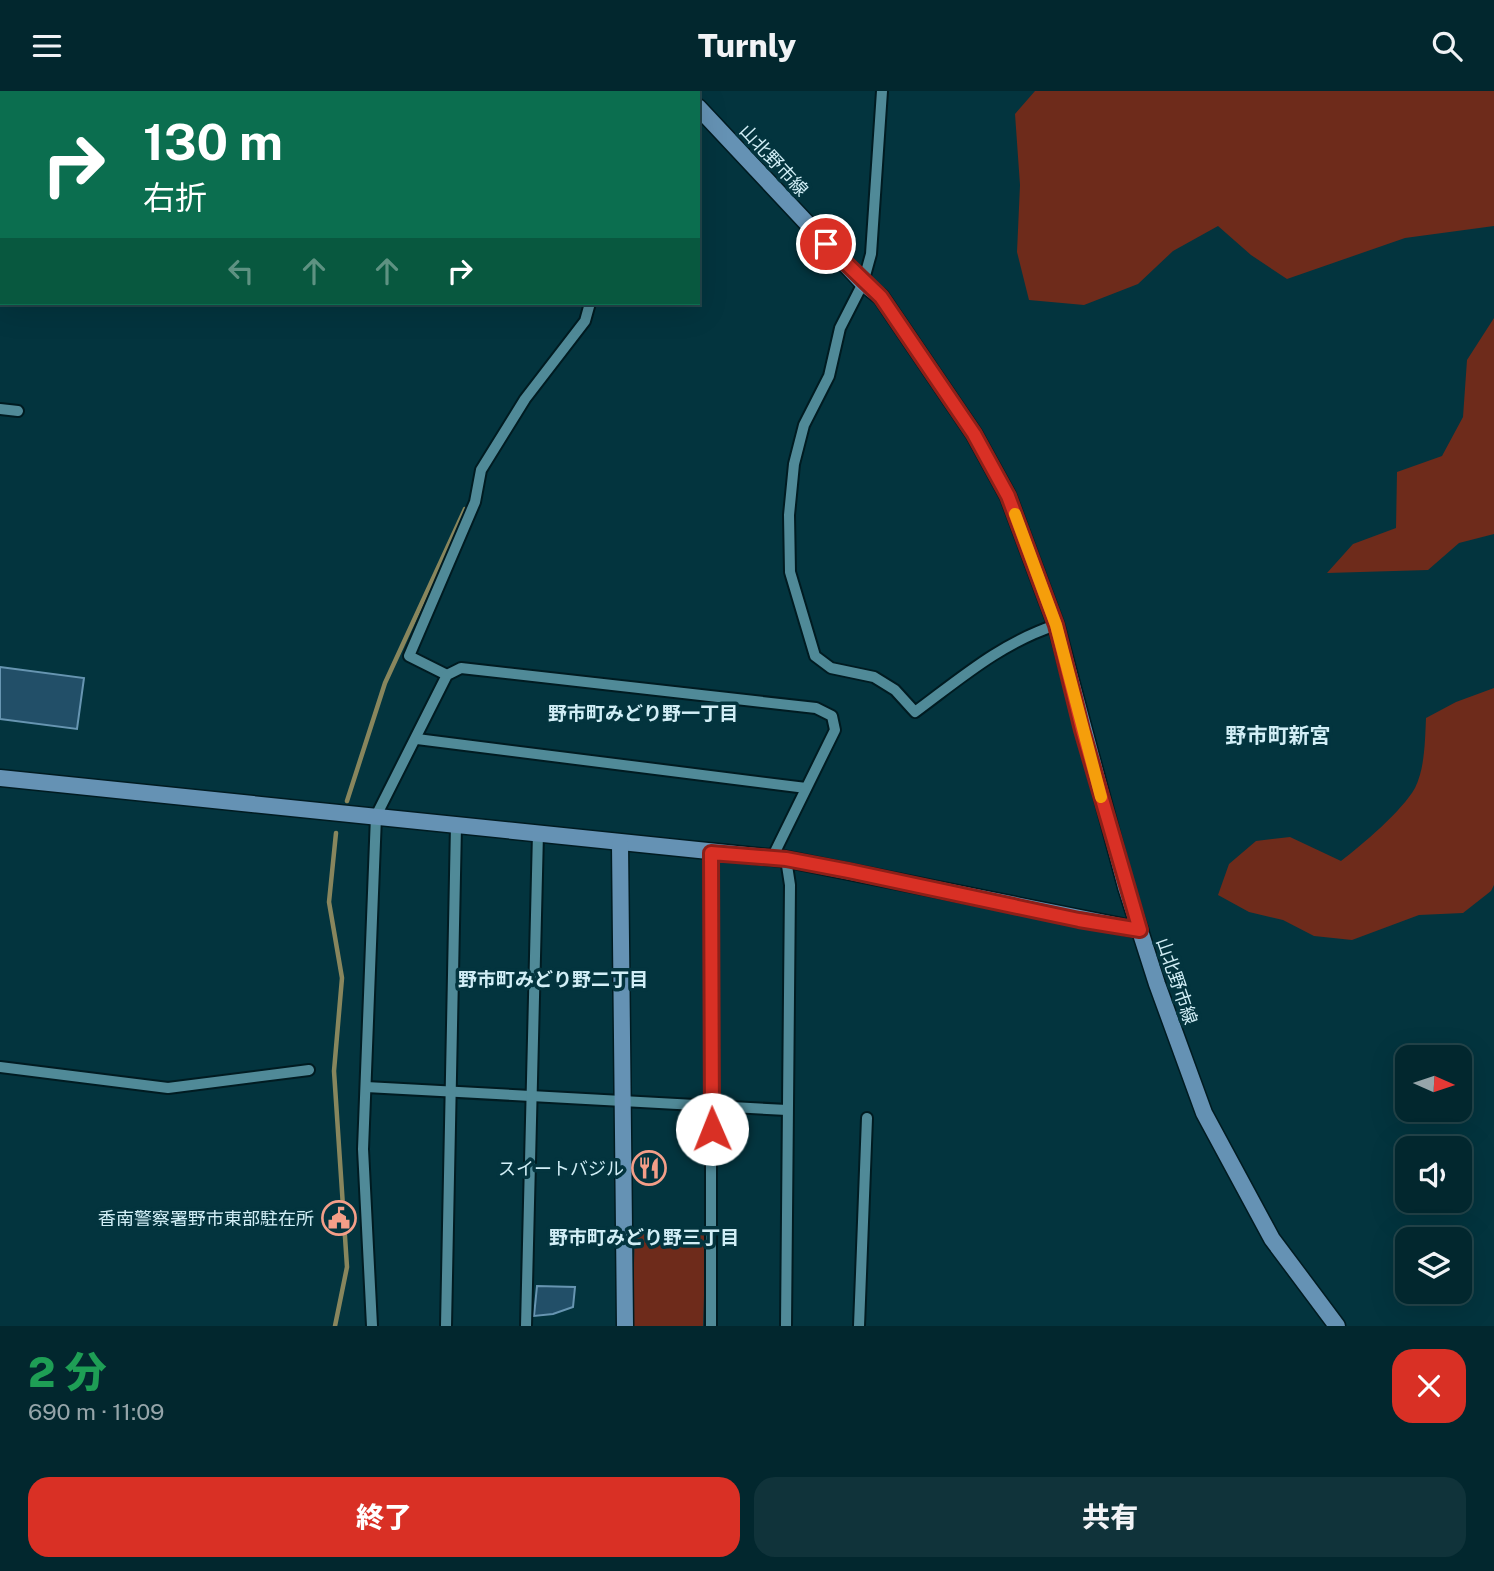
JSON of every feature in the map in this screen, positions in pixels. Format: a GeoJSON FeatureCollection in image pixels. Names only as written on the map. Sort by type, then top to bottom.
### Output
{"type":"FeatureCollection","features":[{"type":"Feature","properties":{"kind":"street"},"geometry":{"type":"LineString","coordinates":[[882,91],[871,254],[863,283],[840,328],[837,354],[804,425],[794,464],[789,515],[790,572],[815,656],[831,668],[874,677],[895,690],[915,712],[993,653],[1024,635],[1056,625]]}},
{"type":"Feature","properties":{"kind":"street","name":"山北野市線"},"geometry":{"type":"LineString","coordinates":[[700,109],[863,283],[881,297],[974,434],[1008,496],[1056,625],[1082,730],[1140,930],[1209,1124],[1272,1239],[1337,1326]]}},
{"type":"Feature","properties":{"kind":"street"},"geometry":{"type":"LineString","coordinates":[[447,675],[409,656],[475,502],[481,470],[525,399],[585,321],[589,305]]}},
{"type":"Feature","properties":{"kind":"street"},"geometry":{"type":"LineString","coordinates":[[0,409],[18,411]]}},
{"type":"Feature","properties":{"kind":"street"},"geometry":{"type":"LineString","coordinates":[[372,1326],[363,1149],[376,817],[447,675],[461,668],[816,708],[832,716],[835,730],[806,789],[779,859],[790,885],[786,1326]]}},
{"type":"Feature","properties":{"kind":"street"},"geometry":{"type":"LineString","coordinates":[[417,739],[806,789]]}},
{"type":"Feature","properties":{"kind":"street"},"geometry":{"type":"LineString","coordinates":[[0,778],[779,859],[1140,930]]}},
{"type":"Feature","properties":{"kind":"street"},"geometry":{"type":"LineString","coordinates":[[446,1326],[456,825]]}},
{"type":"Feature","properties":{"kind":"street"},"geometry":{"type":"LineString","coordinates":[[526,1326],[538,833]]}},
{"type":"Feature","properties":{"kind":"street"},"geometry":{"type":"LineString","coordinates":[[620,844],[620,1101],[625,1326]]}},
{"type":"Feature","properties":{"kind":"street"},"geometry":{"type":"LineString","coordinates":[[711,853],[711,1326]]}},
{"type":"Feature","properties":{"kind":"street"},"geometry":{"type":"LineString","coordinates":[[0,1067],[169,1088],[309,1070]]}},
{"type":"Feature","properties":{"kind":"street"},"geometry":{"type":"LineString","coordinates":[[366,1087],[787,1109]]}},
{"type":"Feature","properties":{"kind":"street"},"geometry":{"type":"LineString","coordinates":[[859,1326],[867,1118]]}},
{"type":"Feature","properties":{"kind":"shaded area"},"geometry":{"type":"Polygon","coordinates":[[[1035,91],[1494,91],[1494,226],[1405,238],[1287,279],[1251,255],[1218,226],[1173,251],[1138,284],[1084,305],[1029,300],[1017,252],[1020,185],[1015,114],[1035,91]]]}},
{"type":"Feature","properties":{"kind":"shaded area"},"geometry":{"type":"Polygon","coordinates":[[[1494,318],[1494,534],[1459,543],[1428,570],[1327,573],[1353,544],[1396,528],[1397,472],[1442,456],[1463,417],[1467,360],[1494,318]]]}},
{"type":"Feature","properties":{"kind":"shaded area"},"geometry":{"type":"Polygon","coordinates":[[[1494,688],[1494,885],[1491,891],[1463,913],[1419,915],[1352,940],[1314,936],[1283,920],[1249,912],[1218,895],[1229,864],[1256,841],[1290,837],[1341,861],[1391,817],[1415,788],[1423,763],[1426,718],[1456,702],[1494,688]]]}},
{"type":"Feature","properties":{"kind":"shaded area"},"geometry":{"type":"Polygon","coordinates":[[[635,1231],[706,1235],[703,1326],[632,1326],[635,1231]]]}},
{"type":"Feature","properties":{"kind":"building"},"geometry":{"type":"Polygon","coordinates":[[[0,667],[84,678],[77,729],[0,719],[0,667]]]}},
{"type":"Feature","properties":{"kind":"building"},"geometry":{"type":"Polygon","coordinates":[[[537,1286],[575,1287],[573,1307],[553,1314],[534,1316],[537,1286]]]}},
{"type":"Feature","properties":{"kind":"waterway"},"geometry":{"type":"LineString","coordinates":[[347,801],[385,683],[465,509]]}},
{"type":"Feature","properties":{"kind":"waterway"},"geometry":{"type":"LineString","coordinates":[[335,1326],[347,1267],[334,1071],[342,978],[329,902],[336,833]]}},
{"type":"Feature","properties":{"kind":"slow traffic"},"geometry":{"type":"LineString","coordinates":[[1015,514],[1056,625],[1101,797]]}},
{"type":"Feature","properties":{"kind":"place","name":"スイートバジル"},"geometry":{"type":"Point","coordinates":[649,1168]}},
{"type":"Feature","properties":{"kind":"place","name":"香南警察署野市東部駐在所"},"geometry":{"type":"Point","coordinates":[339,1218]}},
{"type":"Feature","properties":{"kind":"district","name":"野市町みどり野一丁目"},"geometry":{"type":"Point","coordinates":[643,713]}},
{"type":"Feature","properties":{"kind":"district","name":"野市町新宮"},"geometry":{"type":"Point","coordinates":[1278,735]}},
{"type":"Feature","properties":{"kind":"district","name":"野市町みどり野二丁目"},"geometry":{"type":"Point","coordinates":[553,979]}},
{"type":"Feature","properties":{"kind":"district","name":"野市町みどり野三丁目"},"geometry":{"type":"Point","coordinates":[644,1237]}},
{"type":"Feature","properties":{"kind":"route"},"geometry":{"type":"LineString","coordinates":[[712,1129],[711,853],[786,859],[1079,920],[1140,930],[1082,730],[1056,625],[1008,496],[974,434],[881,297],[863,283],[826,244]]}}]}
